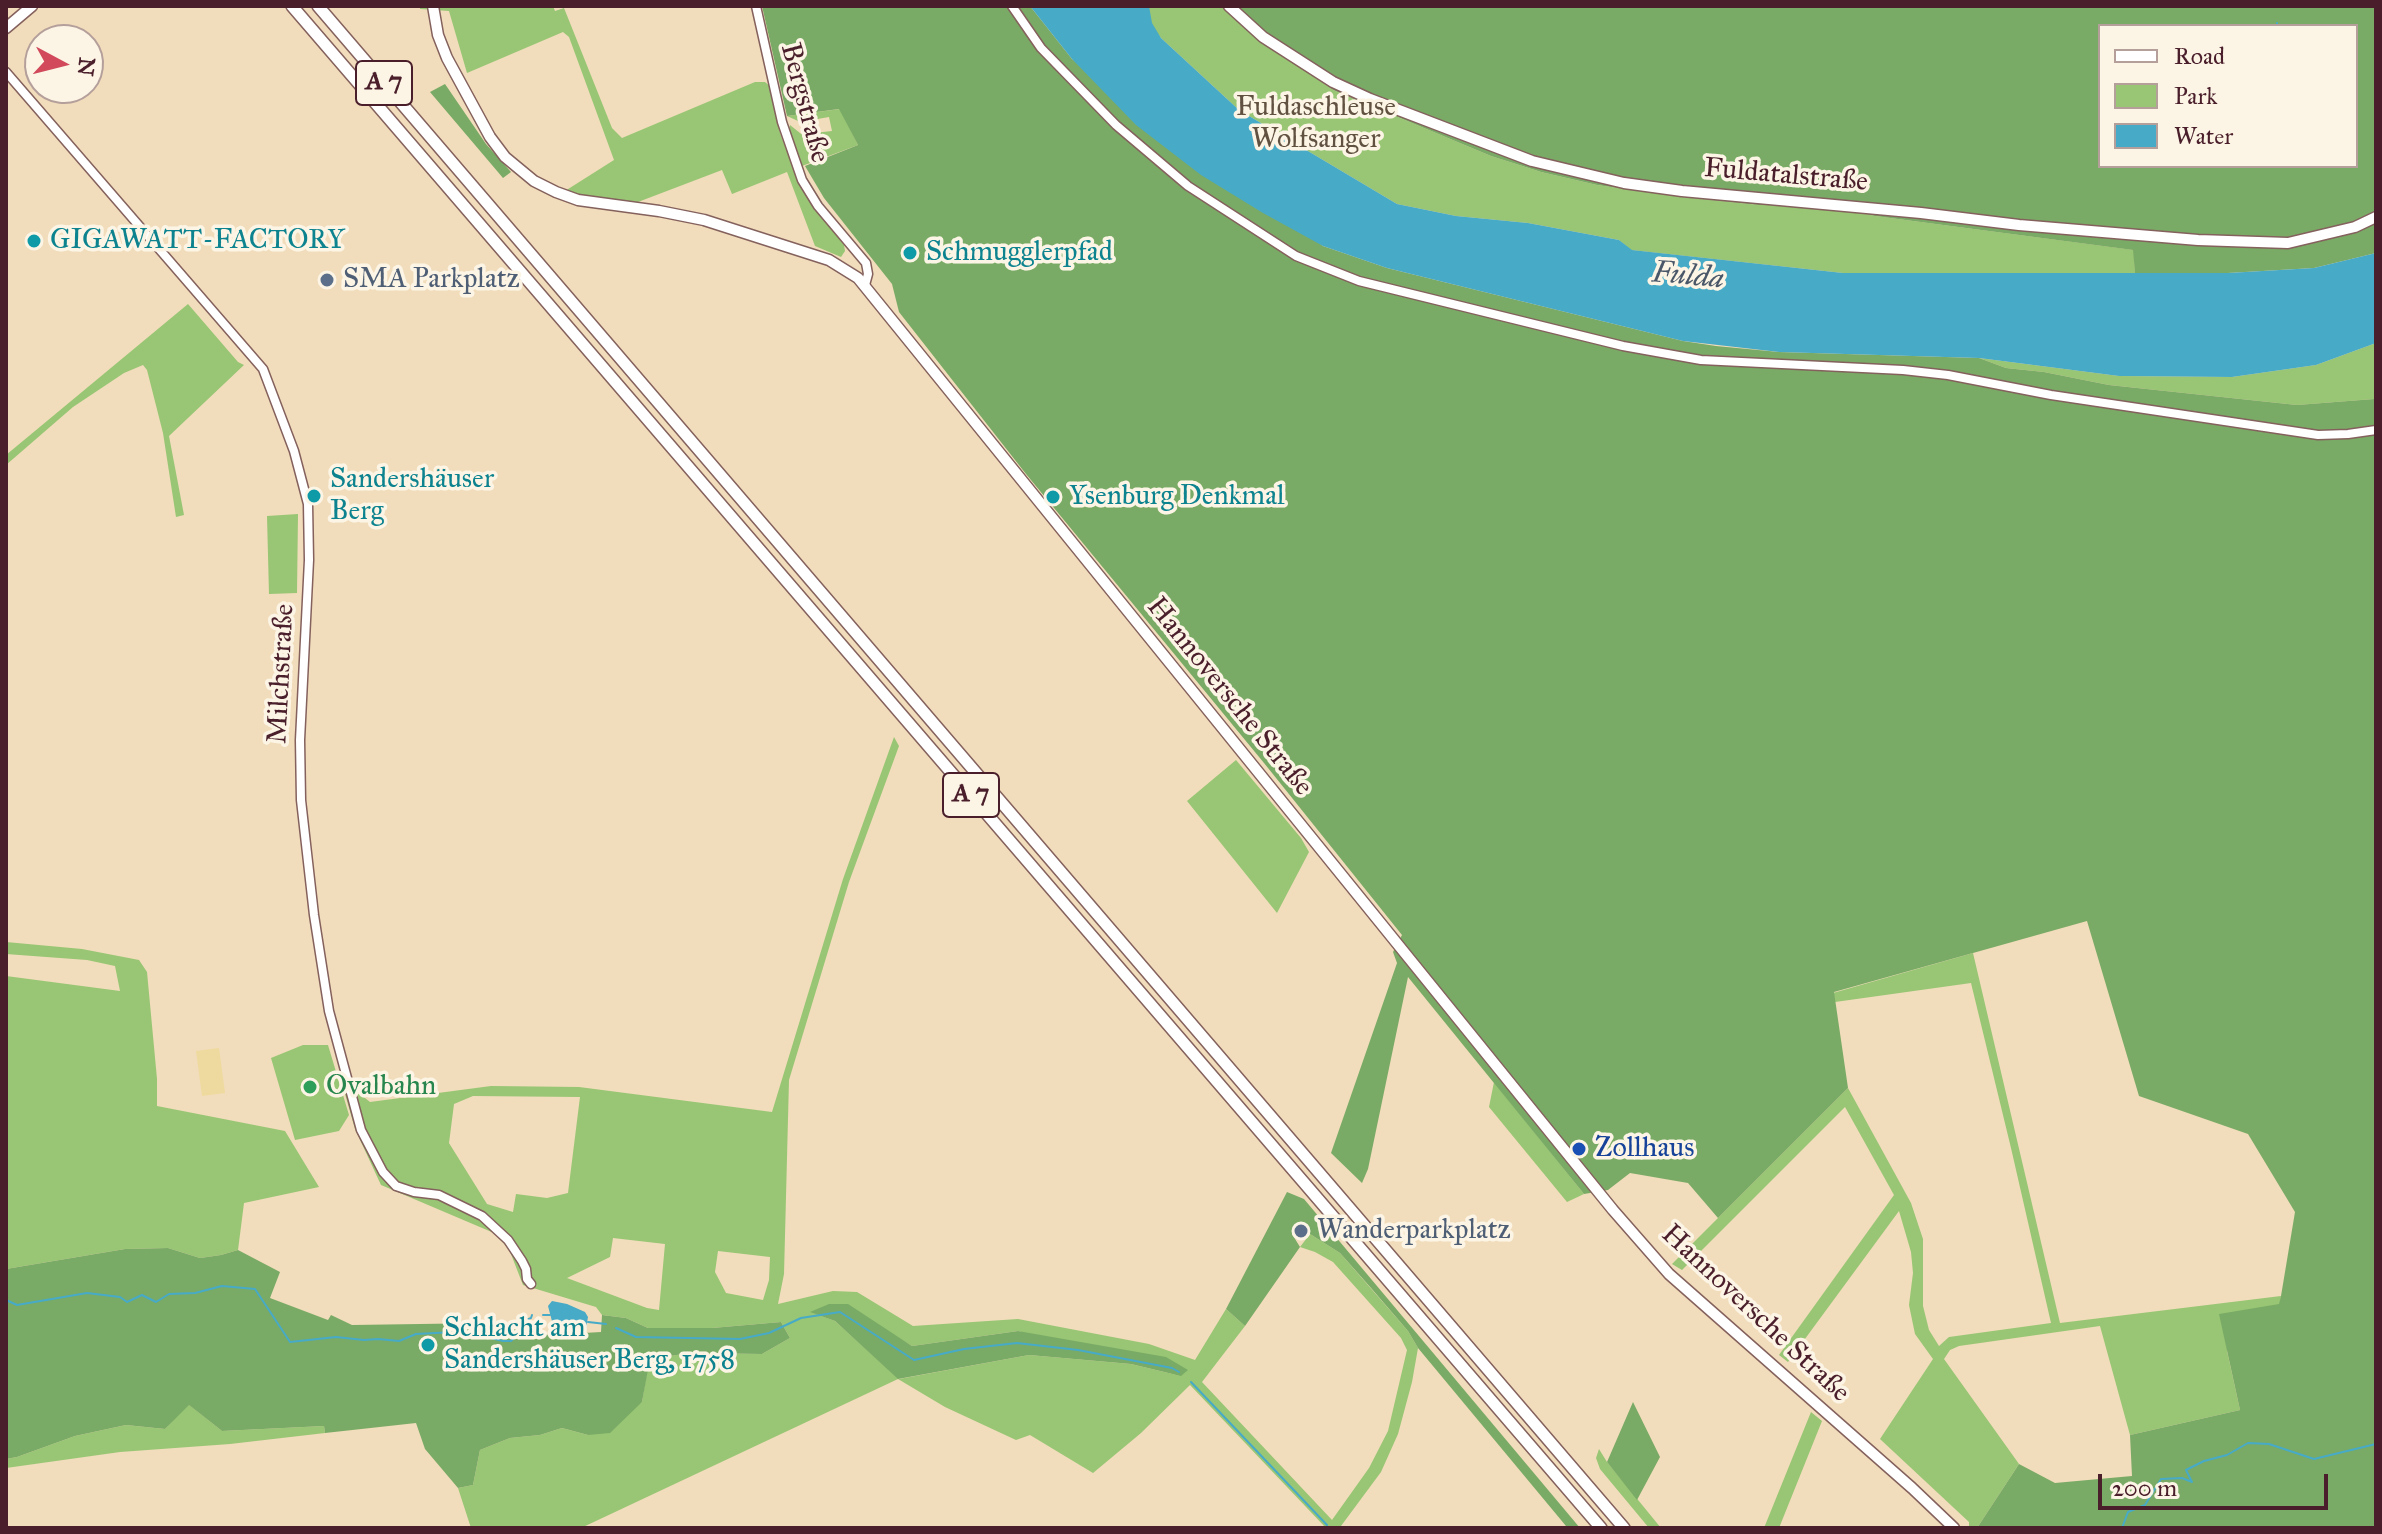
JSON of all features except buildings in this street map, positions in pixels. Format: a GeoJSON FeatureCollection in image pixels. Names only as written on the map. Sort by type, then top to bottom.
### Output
{"type":"FeatureCollection","features":[{"type":"Feature","properties":{"kind":"highway","name":"A 7"},"geometry":{"type":"LineString","coordinates":[[292,6],[1601,1528]]}},
{"type":"Feature","properties":{"kind":"highway","name":"A 7"},"geometry":{"type":"LineString","coordinates":[[318,6],[1624,1528]]}},
{"type":"Feature","properties":{"kind":"main road"},"geometry":{"type":"LineString","coordinates":[[6,28],[32,6]]}},
{"type":"Feature","properties":{"kind":"main road","name":"Hannoversche Straße"},"geometry":{"type":"LineString","coordinates":[[433,6],[438,35],[447,58],[490,137],[505,157],[534,181],[578,200],[688,216],[822,257],[843,267],[865,285],[1613,1210],[1669,1274],[1954,1528]]}},
{"type":"Feature","properties":{"kind":"main road","name":"Fuldatalstraße"},"geometry":{"type":"LineString","coordinates":[[1229,6],[1263,37],[1333,82],[1358,94],[1532,161],[1624,183],[2019,225],[2198,240],[2288,243],[2355,227],[2376,217]]}},
{"type":"Feature","properties":{"kind":"street","name":"Bergstraße"},"geometry":{"type":"LineString","coordinates":[[756,6],[793,157],[802,180],[818,206],[866,263],[868,274],[865,285]]}},
{"type":"Feature","properties":{"kind":"street"},"geometry":{"type":"LineString","coordinates":[[1012,6],[1041,48],[1116,125],[1188,186],[1296,256],[1359,281],[1623,346],[1701,360],[1933,373],[2051,395],[2318,435],[2376,430]]}},
{"type":"Feature","properties":{"kind":"street","name":"Milchstraße"},"geometry":{"type":"LineString","coordinates":[[6,72],[263,369],[294,451],[308,504],[310,530],[300,740],[301,800],[329,1011],[361,1130],[383,1172],[396,1186],[439,1195],[482,1216],[508,1240],[522,1261],[531,1284]]}},
{"type":"Feature","properties":{"kind":"green space"},"geometry":{"type":"Polygon","coordinates":[[[420,6],[553,6],[555,11],[564,8],[612,128],[622,138],[755,82],[765,82],[771,87],[780,133],[799,184],[844,245],[845,251],[841,257],[815,246],[787,172],[732,194],[722,170],[638,202],[584,197],[565,191],[614,160],[569,37],[563,32],[467,73],[449,11],[420,9],[420,6]]]}},
{"type":"Feature","properties":{"kind":"green space"},"geometry":{"type":"Polygon","coordinates":[[[762,6],[1030,6],[1072,59],[1323,246],[1387,268],[1683,341],[1779,352],[1979,358],[2006,368],[2109,385],[2297,405],[2374,399],[2376,1528],[1977,1528],[2019,1464],[2055,1483],[2132,1476],[2130,1435],[2240,1410],[2219,1314],[2279,1304],[2281,1296],[2295,1212],[2248,1134],[2139,1096],[2087,921],[1834,992],[1848,1088],[1718,1218],[1688,1183],[1630,1173],[1608,1190],[1584,1194],[1408,977],[1368,1169],[1362,1183],[1331,1153],[1397,963],[1393,952],[1402,935],[1026,474],[899,312],[892,284],[824,198],[805,166],[858,145],[839,109],[787,116],[762,6]]]}},
{"type":"Feature","properties":{"kind":"green space","name":"Fuldaschleuse Wolfsanger"},"geometry":{"type":"Polygon","coordinates":[[[1137,6],[1221,6],[1333,90],[1491,156],[1541,172],[1597,185],[1681,197],[1759,205],[1815,204],[1875,216],[2134,250],[2135,273],[1843,273],[1631,250],[1619,240],[1528,223],[1456,216],[1397,204],[1239,110],[1161,38],[1137,6]]]}},
{"type":"Feature","properties":{"kind":"green space"},"geometry":{"type":"Polygon","coordinates":[[[1221,6],[2376,6],[2376,253],[2314,268],[2228,273],[2135,273],[2133,250],[1875,216],[1815,204],[1759,205],[1597,185],[1491,156],[1333,90],[1221,6]]]}},
{"type":"Feature","properties":{"kind":"green space"},"geometry":{"type":"Polygon","coordinates":[[[445,84],[486,144],[511,172],[503,178],[430,92],[445,84]]]}},
{"type":"Feature","properties":{"kind":"green space"},"geometry":{"type":"Polygon","coordinates":[[[840,109],[858,145],[802,166],[790,125],[805,137],[813,137],[814,133],[832,131],[829,117],[812,120],[812,126],[809,126],[787,116],[840,109]]]}},
{"type":"Feature","properties":{"kind":"green space"},"geometry":{"type":"Polygon","coordinates":[[[188,304],[244,365],[169,436],[184,515],[176,517],[163,433],[147,370],[143,365],[124,373],[73,407],[6,465],[6,455],[188,304]]]}},
{"type":"Feature","properties":{"kind":"green space"},"geometry":{"type":"Polygon","coordinates":[[[2376,343],[2376,402],[2374,399],[2297,405],[2109,385],[2006,368],[1979,358],[2119,376],[2232,377],[2316,365],[2376,343]]]}},
{"type":"Feature","properties":{"kind":"green space"},"geometry":{"type":"Polygon","coordinates":[[[298,514],[297,593],[269,594],[267,516],[298,514]]]}},
{"type":"Feature","properties":{"kind":"green space"},"geometry":{"type":"Polygon","coordinates":[[[894,737],[899,746],[849,882],[789,1080],[784,1274],[778,1304],[833,1291],[857,1292],[913,1326],[1018,1319],[1149,1344],[1195,1360],[1226,1309],[1245,1326],[1202,1382],[1332,1520],[1369,1468],[1388,1431],[1407,1350],[1401,1338],[1333,1262],[1300,1247],[1310,1234],[1340,1253],[1408,1331],[1418,1348],[1398,1434],[1381,1472],[1342,1528],[1326,1528],[1190,1385],[1141,1433],[1093,1473],[1030,1435],[1016,1440],[945,1407],[898,1379],[581,1528],[471,1528],[458,1488],[473,1485],[480,1450],[510,1438],[540,1435],[562,1428],[588,1435],[642,1402],[649,1359],[690,1353],[762,1354],[790,1338],[781,1322],[712,1328],[648,1328],[626,1318],[602,1315],[596,1307],[523,1285],[509,1249],[494,1233],[381,1185],[355,1129],[345,1094],[360,1094],[370,1102],[491,1086],[579,1087],[772,1112],[843,879],[894,737]],[[473,1096],[454,1104],[449,1143],[487,1204],[513,1212],[516,1194],[547,1198],[568,1193],[580,1097],[473,1096]],[[613,1238],[610,1257],[567,1278],[659,1310],[665,1244],[613,1238]],[[718,1251],[715,1272],[726,1293],[763,1300],[769,1280],[770,1257],[718,1251]],[[811,1312],[835,1321],[899,1379],[1029,1355],[1131,1364],[1181,1376],[1018,1331],[912,1346],[892,1334],[811,1312]]]}},
{"type":"Feature","properties":{"kind":"green space"},"geometry":{"type":"Polygon","coordinates":[[[1236,760],[1301,838],[1309,852],[1277,913],[1187,801],[1236,760]]]}},
{"type":"Feature","properties":{"kind":"green space"},"geometry":{"type":"Polygon","coordinates":[[[6,942],[82,949],[139,960],[147,972],[157,1106],[285,1131],[319,1187],[244,1203],[238,1250],[221,1255],[200,1258],[168,1248],[125,1249],[6,1269],[6,976],[120,991],[115,966],[87,960],[6,954],[6,942]]]}},
{"type":"Feature","properties":{"kind":"green space"},"geometry":{"type":"Polygon","coordinates":[[[1973,953],[2060,1323],[2281,1296],[2280,1304],[2227,1351],[2240,1410],[2130,1435],[2100,1326],[1959,1346],[1950,1350],[1944,1359],[2019,1464],[1977,1528],[1969,1528],[1969,1522],[1880,1439],[1933,1359],[1915,1334],[1909,1305],[1913,1273],[1911,1252],[1899,1211],[1788,1362],[1779,1355],[1894,1195],[1845,1107],[1682,1270],[1672,1264],[1848,1088],[1911,1203],[1923,1239],[1923,1306],[1929,1330],[1939,1346],[1949,1337],[2051,1323],[1971,983],[1835,1002],[1833,993],[1973,953]]]}},
{"type":"Feature","properties":{"kind":"green space","name":"Ovalbahn"},"geometry":{"type":"Polygon","coordinates":[[[303,1045],[328,1045],[349,1115],[339,1131],[295,1140],[271,1058],[303,1045]]]}},
{"type":"Feature","properties":{"kind":"green space"},"geometry":{"type":"Polygon","coordinates":[[[1494,1082],[1584,1194],[1567,1202],[1489,1107],[1494,1082]]]}},
{"type":"Feature","properties":{"kind":"green space"},"geometry":{"type":"Polygon","coordinates":[[[1287,1192],[1304,1199],[1580,1528],[1566,1526],[1371,1288],[1340,1253],[1310,1234],[1309,1228],[1296,1225],[1292,1234],[1300,1247],[1245,1326],[1226,1309],[1287,1192]]]}},
{"type":"Feature","properties":{"kind":"green space"},"geometry":{"type":"Polygon","coordinates":[[[168,1248],[200,1258],[238,1250],[280,1272],[270,1298],[328,1320],[331,1315],[352,1325],[488,1323],[549,1335],[601,1332],[602,1315],[626,1318],[648,1328],[712,1328],[781,1322],[790,1338],[762,1354],[690,1353],[650,1359],[642,1402],[610,1433],[588,1435],[562,1428],[540,1435],[510,1438],[480,1450],[473,1485],[458,1488],[425,1449],[416,1423],[325,1433],[324,1426],[222,1431],[189,1405],[165,1429],[126,1425],[75,1436],[6,1459],[6,1269],[125,1249],[168,1248]]]}},
{"type":"Feature","properties":{"kind":"green space"},"geometry":{"type":"Polygon","coordinates":[[[829,1304],[848,1304],[912,1346],[1018,1331],[1166,1357],[1188,1370],[1181,1376],[1131,1364],[1029,1355],[898,1379],[835,1321],[810,1312],[829,1304]]]}},
{"type":"Feature","properties":{"kind":"green space"},"geometry":{"type":"Polygon","coordinates":[[[1633,1402],[1660,1457],[1637,1500],[1607,1462],[1633,1402]]]}},
{"type":"Feature","properties":{"kind":"green space"},"geometry":{"type":"Polygon","coordinates":[[[188,1404],[222,1431],[324,1426],[325,1433],[120,1452],[6,1468],[6,1459],[75,1436],[126,1425],[165,1429],[188,1404]]]}},
{"type":"Feature","properties":{"kind":"green space"},"geometry":{"type":"Polygon","coordinates":[[[1811,1412],[1822,1421],[1779,1528],[1764,1528],[1811,1412]]]}},
{"type":"Feature","properties":{"kind":"green space"},"geometry":{"type":"Polygon","coordinates":[[[1599,1449],[1661,1528],[1649,1528],[1600,1469],[1596,1458],[1599,1449]]]}},
{"type":"Feature","properties":{"kind":"sand"},"geometry":{"type":"Polygon","coordinates":[[[219,1048],[225,1093],[202,1096],[196,1051],[219,1048]]]}},
{"type":"Feature","properties":{"kind":"water","name":"Fulda"},"geometry":{"type":"Polygon","coordinates":[[[1030,6],[1149,6],[1152,23],[1161,38],[1239,110],[1397,204],[1456,216],[1528,223],[1619,240],[1632,250],[1843,273],[2228,273],[2314,268],[2376,253],[2376,343],[2316,365],[2232,377],[2119,376],[1979,358],[1779,352],[1683,341],[1387,268],[1323,246],[1201,175],[1136,125],[1072,59],[1030,6]]]}},
{"type":"Feature","properties":{"kind":"water"},"geometry":{"type":"Polygon","coordinates":[[[552,1301],[585,1312],[588,1317],[586,1328],[552,1332],[548,1306],[552,1301]]]}},
{"type":"Feature","properties":{"kind":"waterway"},"geometry":{"type":"LineString","coordinates":[[6,1300],[17,1305],[87,1293],[120,1297],[127,1302],[142,1295],[156,1302],[169,1294],[195,1293],[222,1286],[255,1289],[290,1342],[336,1337],[399,1341],[416,1334],[454,1332]]}},
{"type":"Feature","properties":{"kind":"waterway"},"geometry":{"type":"LineString","coordinates":[[616,1328],[636,1337],[740,1339],[769,1333],[801,1318],[840,1312],[914,1360],[964,1349],[1017,1343],[1078,1350],[1172,1368],[1179,1372]]}},
{"type":"Feature","properties":{"kind":"waterway"},"geometry":{"type":"LineString","coordinates":[[478,1335],[511,1341],[519,1333],[520,1323],[532,1315]]}},
{"type":"Feature","properties":{"kind":"waterway"},"geometry":{"type":"LineString","coordinates":[[543,1315],[550,1315]]}},
{"type":"Feature","properties":{"kind":"waterway"},"geometry":{"type":"LineString","coordinates":[[588,1322],[606,1324]]}},
{"type":"Feature","properties":{"kind":"waterway"},"geometry":{"type":"LineString","coordinates":[[1191,1382],[1327,1525]]}},
{"type":"Feature","properties":{"kind":"waterway"},"geometry":{"type":"LineString","coordinates":[[2122,1528],[2128,1512],[2145,1505],[2161,1479],[2182,1478],[2192,1482],[2186,1470],[2227,1455],[2248,1443],[2269,1444],[2314,1459],[2376,1444]]}},
{"type":"Feature","properties":{"kind":"place","name":"GIGAWATT-FACTORY"},"geometry":{"type":"Point","coordinates":[34,241]}},
{"type":"Feature","properties":{"kind":"place","name":"Schmugglerpfad"},"geometry":{"type":"Point","coordinates":[910,253]}},
{"type":"Feature","properties":{"kind":"place","name":"SMA Parkplatz"},"geometry":{"type":"Point","coordinates":[327,280]}},
{"type":"Feature","properties":{"kind":"place","name":"Sandershäuser Berg"},"geometry":{"type":"Point","coordinates":[314,496]}},
{"type":"Feature","properties":{"kind":"place","name":"Ysenburg Denkmal"},"geometry":{"type":"Point","coordinates":[1053,497]}},
{"type":"Feature","properties":{"kind":"place","name":"Ovalbahn"},"geometry":{"type":"Point","coordinates":[310,1087]}},
{"type":"Feature","properties":{"kind":"place","name":"Zollhaus"},"geometry":{"type":"Point","coordinates":[1579,1149]}},
{"type":"Feature","properties":{"kind":"place","name":"Wanderparkplatz"},"geometry":{"type":"Point","coordinates":[1301,1231]}},
{"type":"Feature","properties":{"kind":"place","name":"Schlacht am Sandershäuser Berg, 1758"},"geometry":{"type":"Point","coordinates":[428,1345]}}]}
